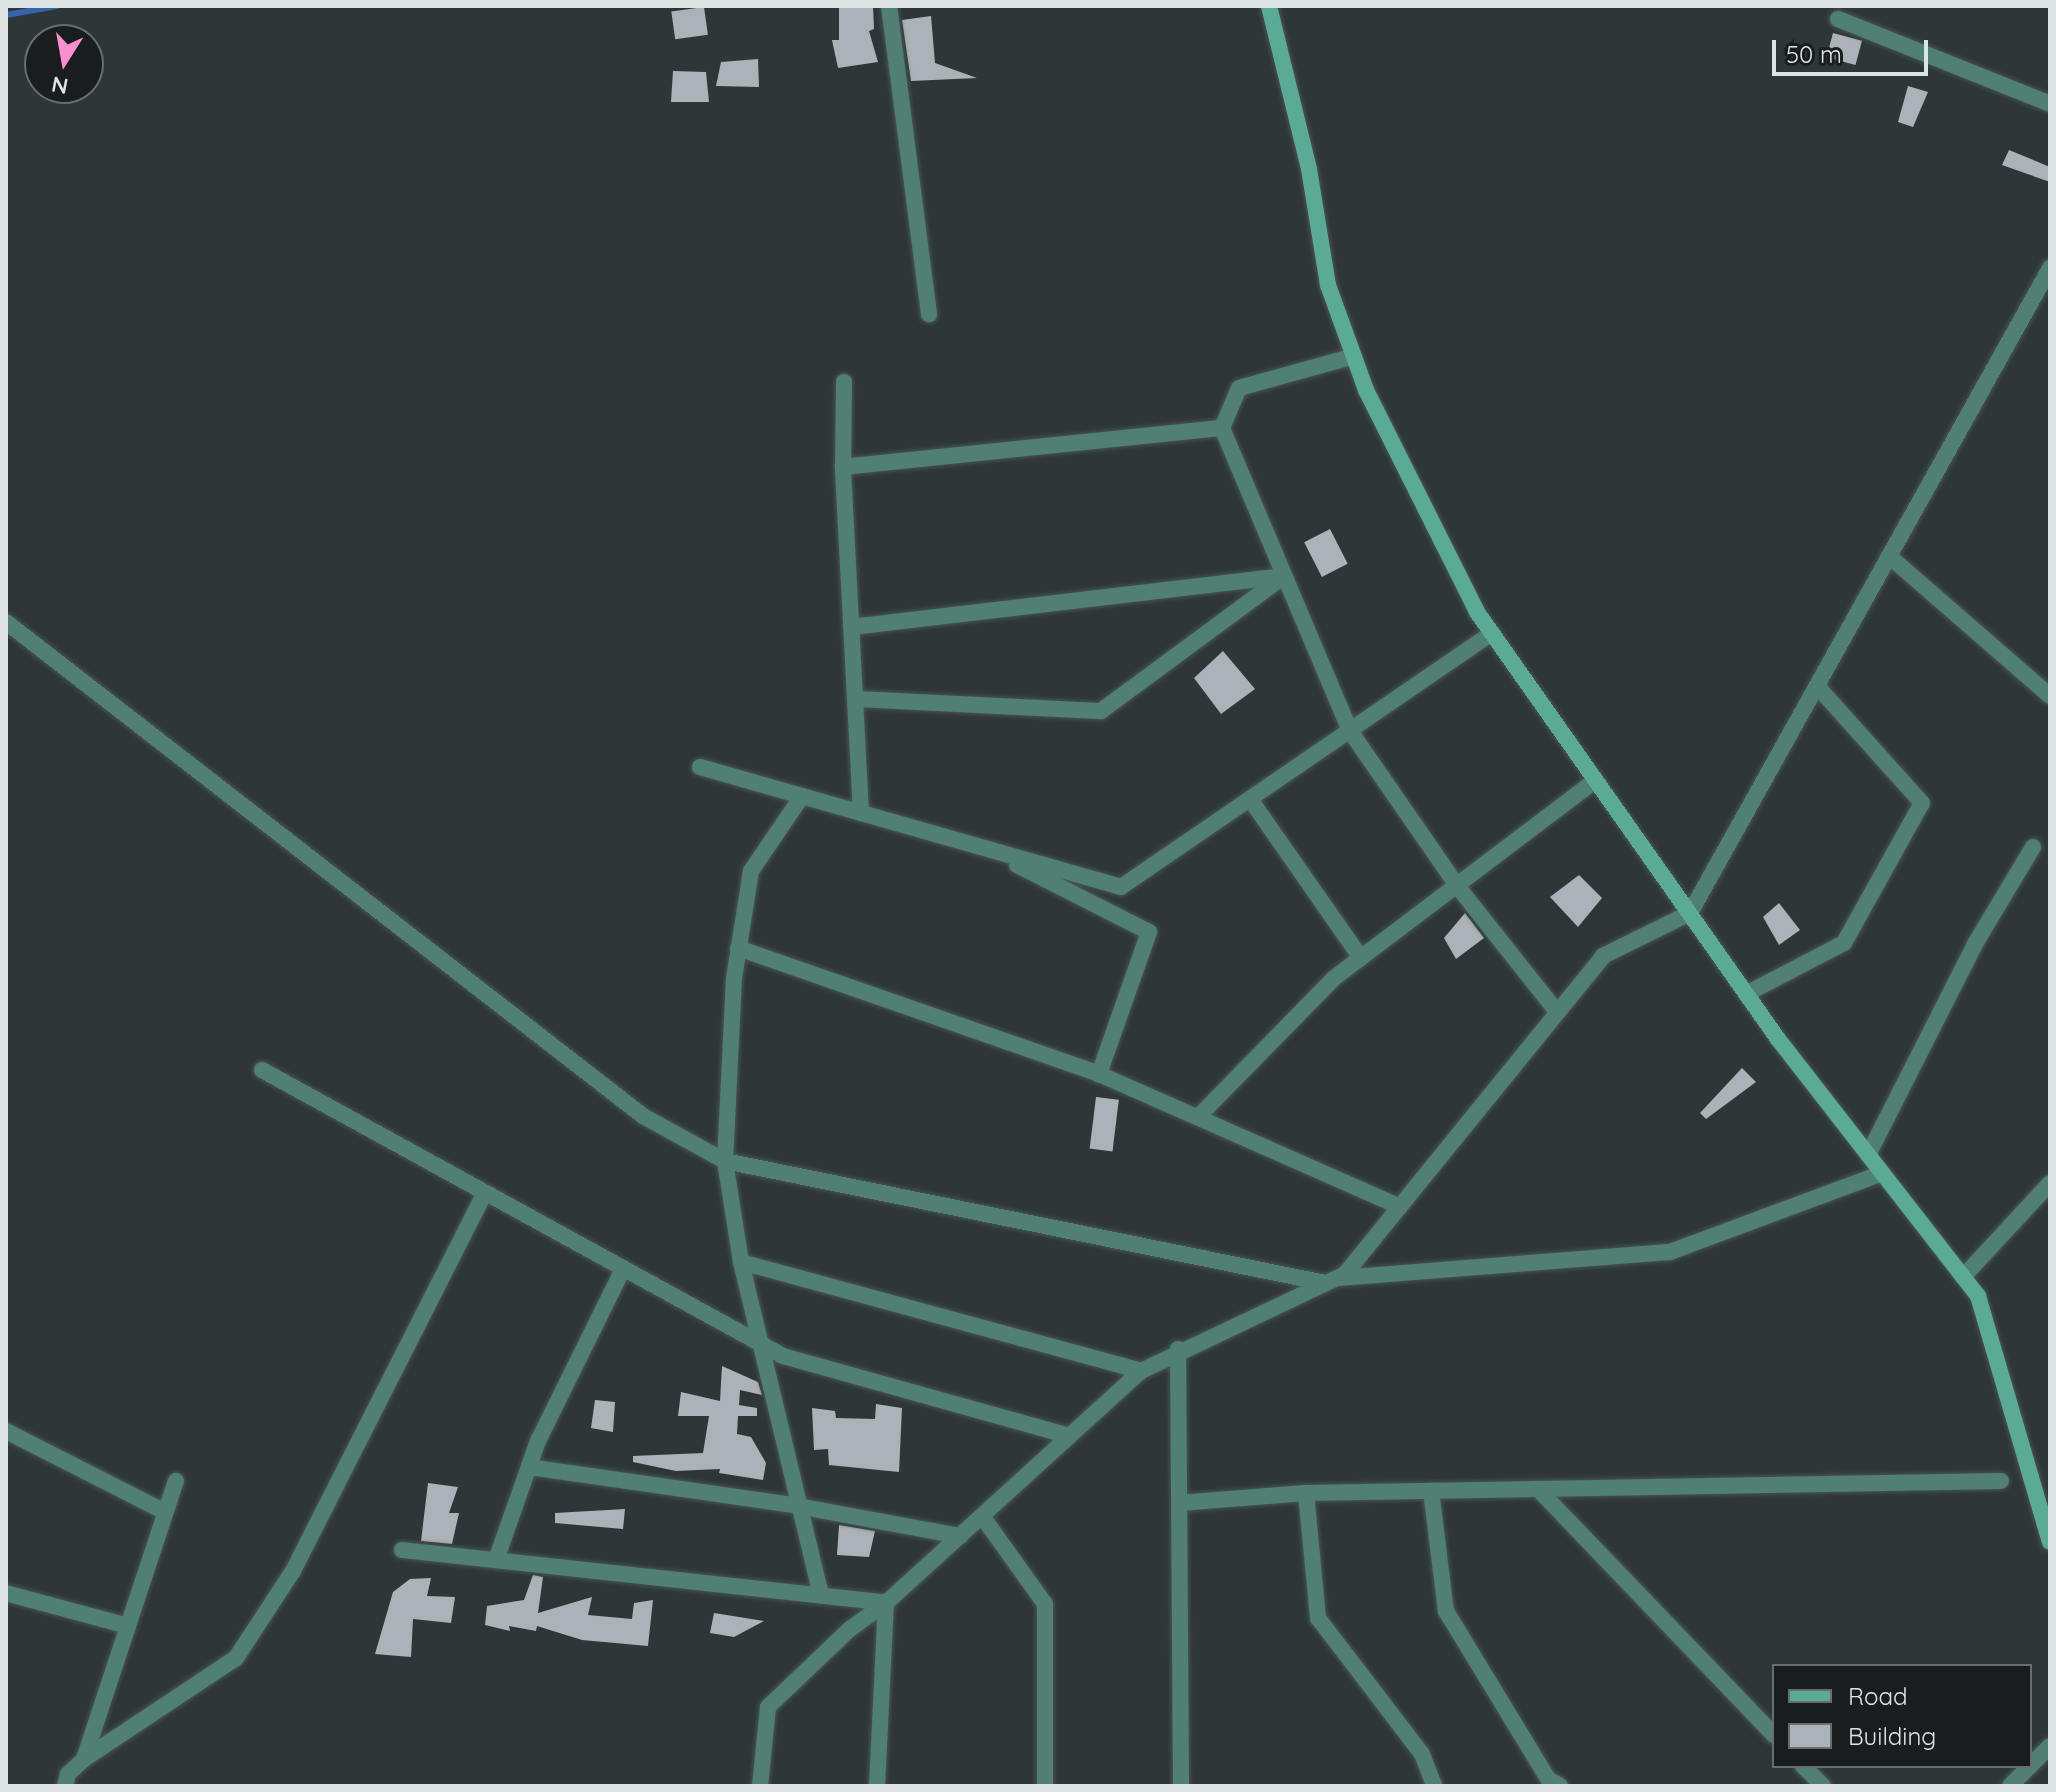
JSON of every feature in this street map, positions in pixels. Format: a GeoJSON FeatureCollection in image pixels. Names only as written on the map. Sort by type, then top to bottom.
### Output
{"type":"FeatureCollection","features":[{"type":"Feature","properties":{"kind":"main road"},"geometry":{"type":"LineString","coordinates":[[1269,6],[1309,169],[1328,285],[1354,356],[1456,570],[1492,633],[1746,994],[1978,1296],[2049,1538]]}},
{"type":"Feature","properties":{"kind":"street"},"geometry":{"type":"LineString","coordinates":[[889,6],[929,314]]}},
{"type":"Feature","properties":{"kind":"street"},"geometry":{"type":"LineString","coordinates":[[1838,19],[2050,104]]}},
{"type":"Feature","properties":{"kind":"street"},"geometry":{"type":"LineString","coordinates":[[760,1786],[768,1707],[1141,1371],[1178,1349],[1345,1274],[1603,956],[1690,913],[2050,268]]}},
{"type":"Feature","properties":{"kind":"street"},"geometry":{"type":"LineString","coordinates":[[1354,356],[1239,388],[1222,428],[1350,731],[1457,885],[1557,1012]]}},
{"type":"Feature","properties":{"kind":"street"},"geometry":{"type":"LineString","coordinates":[[844,382],[843,467],[861,813]]}},
{"type":"Feature","properties":{"kind":"street"},"geometry":{"type":"LineString","coordinates":[[843,467],[1222,428]]}},
{"type":"Feature","properties":{"kind":"street"},"geometry":{"type":"LineString","coordinates":[[1889,556],[2050,696]]}},
{"type":"Feature","properties":{"kind":"street"},"geometry":{"type":"LineString","coordinates":[[851,627],[1284,576]]}},
{"type":"Feature","properties":{"kind":"street"},"geometry":{"type":"LineString","coordinates":[[855,699],[1101,711],[1284,576]]}},
{"type":"Feature","properties":{"kind":"street"},"geometry":{"type":"LineString","coordinates":[[6,622],[643,1116],[725,1161],[1330,1280],[1670,1252],[1882,1173]]}},
{"type":"Feature","properties":{"kind":"street"},"geometry":{"type":"LineString","coordinates":[[700,767],[1121,887],[1492,633]]}},
{"type":"Feature","properties":{"kind":"street"},"geometry":{"type":"LineString","coordinates":[[1746,994],[1844,943],[1922,803],[1817,686]]}},
{"type":"Feature","properties":{"kind":"street"},"geometry":{"type":"LineString","coordinates":[[1198,1117],[1334,978],[1596,780]]}},
{"type":"Feature","properties":{"kind":"street"},"geometry":{"type":"LineString","coordinates":[[802,796],[751,871],[738,948],[725,1161],[741,1262],[821,1596]]}},
{"type":"Feature","properties":{"kind":"street"},"geometry":{"type":"LineString","coordinates":[[1250,799],[1361,958]]}},
{"type":"Feature","properties":{"kind":"street"},"geometry":{"type":"LineString","coordinates":[[981,847],[1149,932],[1099,1074]]}},
{"type":"Feature","properties":{"kind":"street"},"geometry":{"type":"LineString","coordinates":[[1868,1155],[1975,944],[2033,847]]}},
{"type":"Feature","properties":{"kind":"street"},"geometry":{"type":"LineString","coordinates":[[738,948],[1099,1074],[1400,1207]]}},
{"type":"Feature","properties":{"kind":"street"},"geometry":{"type":"LineString","coordinates":[[262,1070],[783,1356],[1069,1436]]}},
{"type":"Feature","properties":{"kind":"street"},"geometry":{"type":"LineString","coordinates":[[1963,1277],[2050,1183]]}},
{"type":"Feature","properties":{"kind":"street"},"geometry":{"type":"LineString","coordinates":[[65,1786],[68,1774],[84,1759],[236,1658],[293,1571],[485,1193]]}},
{"type":"Feature","properties":{"kind":"street"},"geometry":{"type":"LineString","coordinates":[[741,1262],[1141,1371]]}},
{"type":"Feature","properties":{"kind":"street"},"geometry":{"type":"LineString","coordinates":[[496,1560],[529,1467],[592,1323],[623,1269]]}},
{"type":"Feature","properties":{"kind":"street"},"geometry":{"type":"LineString","coordinates":[[1178,1349],[1181,1786]]}},
{"type":"Feature","properties":{"kind":"street"},"geometry":{"type":"LineString","coordinates":[[6,1431],[165,1512]]}},
{"type":"Feature","properties":{"kind":"street"},"geometry":{"type":"LineString","coordinates":[[529,1467],[798,1506],[960,1536]]}},
{"type":"Feature","properties":{"kind":"street"},"geometry":{"type":"LineString","coordinates":[[84,1759],[176,1481]]}},
{"type":"Feature","properties":{"kind":"street"},"geometry":{"type":"LineString","coordinates":[[1179,1503],[1306,1493],[2001,1481]]}},
{"type":"Feature","properties":{"kind":"street"},"geometry":{"type":"LineString","coordinates":[[1538,1489],[1772,1733]]}},
{"type":"Feature","properties":{"kind":"street"},"geometry":{"type":"LineString","coordinates":[[1431,1491],[1446,1611],[1548,1779],[1560,1786]]}},
{"type":"Feature","properties":{"kind":"street"},"geometry":{"type":"LineString","coordinates":[[1306,1493],[1318,1618],[1422,1754],[1434,1786]]}},
{"type":"Feature","properties":{"kind":"street"},"geometry":{"type":"LineString","coordinates":[[982,1516],[1045,1604],[1045,1786]]}},
{"type":"Feature","properties":{"kind":"street"},"geometry":{"type":"LineString","coordinates":[[402,1550],[886,1603]]}},
{"type":"Feature","properties":{"kind":"street"},"geometry":{"type":"LineString","coordinates":[[6,1593],[128,1626]]}},
{"type":"Feature","properties":{"kind":"street"},"geometry":{"type":"LineString","coordinates":[[877,1786],[886,1603]]}},
{"type":"Feature","properties":{"kind":"street"},"geometry":{"type":"LineString","coordinates":[[2032,1764],[2050,1746]]}},
{"type":"Feature","properties":{"kind":"street"},"geometry":{"type":"LineString","coordinates":[[1805,1768],[1823,1786]]}},
{"type":"Feature","properties":{"kind":"street"},"geometry":{"type":"LineString","coordinates":[[2010,1786],[2028,1768]]}},
{"type":"Feature","properties":{"kind":"building"},"geometry":{"type":"Polygon","coordinates":[[[873,6],[874,29],[869,31],[878,62],[838,68],[832,40],[839,40],[839,7],[873,6]]]}},
{"type":"Feature","properties":{"kind":"building"},"geometry":{"type":"Polygon","coordinates":[[[704,7],[708,35],[675,39],[671,12],[704,7]]]}},
{"type":"Feature","properties":{"kind":"building"},"geometry":{"type":"Polygon","coordinates":[[[931,16],[935,63],[977,78],[911,81],[902,20],[931,16]]]}},
{"type":"Feature","properties":{"kind":"building"},"geometry":{"type":"Polygon","coordinates":[[[1833,33],[1862,41],[1856,65],[1827,57],[1833,33]]]}},
{"type":"Feature","properties":{"kind":"building"},"geometry":{"type":"Polygon","coordinates":[[[758,59],[759,87],[716,86],[721,62],[758,59]]]}},
{"type":"Feature","properties":{"kind":"building"},"geometry":{"type":"Polygon","coordinates":[[[673,71],[706,72],[709,102],[671,102],[673,71]]]}},
{"type":"Feature","properties":{"kind":"building"},"geometry":{"type":"Polygon","coordinates":[[[1908,86],[1928,92],[1913,127],[1898,122],[1908,86]]]}},
{"type":"Feature","properties":{"kind":"building"},"geometry":{"type":"Polygon","coordinates":[[[2009,150],[2050,167],[2050,182],[2002,165],[2009,150]]]}},
{"type":"Feature","properties":{"kind":"building"},"geometry":{"type":"Polygon","coordinates":[[[1330,529],[1348,564],[1322,577],[1304,542],[1330,529]]]}},
{"type":"Feature","properties":{"kind":"building"},"geometry":{"type":"Polygon","coordinates":[[[1223,651],[1255,689],[1221,714],[1194,678],[1223,651]]]}},
{"type":"Feature","properties":{"kind":"building"},"geometry":{"type":"Polygon","coordinates":[[[1579,875],[1602,898],[1578,927],[1550,897],[1579,875]]]}},
{"type":"Feature","properties":{"kind":"building"},"geometry":{"type":"Polygon","coordinates":[[[1779,903],[1800,930],[1779,945],[1763,917],[1779,903]]]}},
{"type":"Feature","properties":{"kind":"building"},"geometry":{"type":"Polygon","coordinates":[[[1465,913],[1484,938],[1456,959],[1444,938],[1465,913]]]}},
{"type":"Feature","properties":{"kind":"building"},"geometry":{"type":"Polygon","coordinates":[[[1742,1068],[1756,1082],[1706,1119],[1700,1113],[1742,1068]]]}},
{"type":"Feature","properties":{"kind":"building"},"geometry":{"type":"Polygon","coordinates":[[[1096,1097],[1119,1100],[1112,1151],[1090,1149],[1096,1097]]]}},
{"type":"Feature","properties":{"kind":"building"},"geometry":{"type":"Polygon","coordinates":[[[722,1366],[758,1382],[762,1395],[740,1390],[739,1405],[757,1408],[757,1416],[738,1416],[737,1434],[751,1437],[766,1463],[763,1480],[719,1473],[720,1469],[676,1471],[633,1462],[633,1456],[703,1453],[709,1416],[678,1416],[681,1392],[720,1401],[722,1366]]]}},
{"type":"Feature","properties":{"kind":"building"},"geometry":{"type":"Polygon","coordinates":[[[595,1400],[615,1402],[613,1432],[591,1428],[595,1400]]]}},
{"type":"Feature","properties":{"kind":"building"},"geometry":{"type":"Polygon","coordinates":[[[876,1404],[902,1408],[899,1472],[829,1465],[828,1449],[814,1450],[812,1408],[835,1411],[836,1418],[875,1419],[876,1404]]]}},
{"type":"Feature","properties":{"kind":"building"},"geometry":{"type":"Polygon","coordinates":[[[428,1483],[458,1487],[449,1513],[459,1513],[452,1544],[421,1541],[428,1483]]]}},
{"type":"Feature","properties":{"kind":"building"},"geometry":{"type":"Polygon","coordinates":[[[625,1509],[623,1529],[555,1523],[555,1513],[625,1509]]]}},
{"type":"Feature","properties":{"kind":"building"},"geometry":{"type":"Polygon","coordinates":[[[839,1525],[875,1531],[869,1557],[837,1555],[839,1525]]]}},
{"type":"Feature","properties":{"kind":"building"},"geometry":{"type":"Polygon","coordinates":[[[533,1575],[543,1577],[538,1613],[592,1597],[588,1615],[632,1619],[634,1603],[653,1600],[648,1646],[582,1640],[537,1626],[536,1631],[509,1626],[510,1631],[485,1625],[487,1606],[524,1600],[533,1575]]]}},
{"type":"Feature","properties":{"kind":"building"},"geometry":{"type":"Polygon","coordinates":[[[431,1578],[427,1596],[455,1597],[451,1623],[413,1619],[411,1657],[375,1654],[393,1592],[410,1579],[431,1578]]]}},
{"type":"Feature","properties":{"kind":"building"},"geometry":{"type":"Polygon","coordinates":[[[714,1613],[764,1621],[734,1637],[710,1633],[714,1613]]]}},
{"type":"Feature","properties":{"kind":"waterway"},"geometry":{"type":"LineString","coordinates":[[6,15],[57,6]]}}]}
